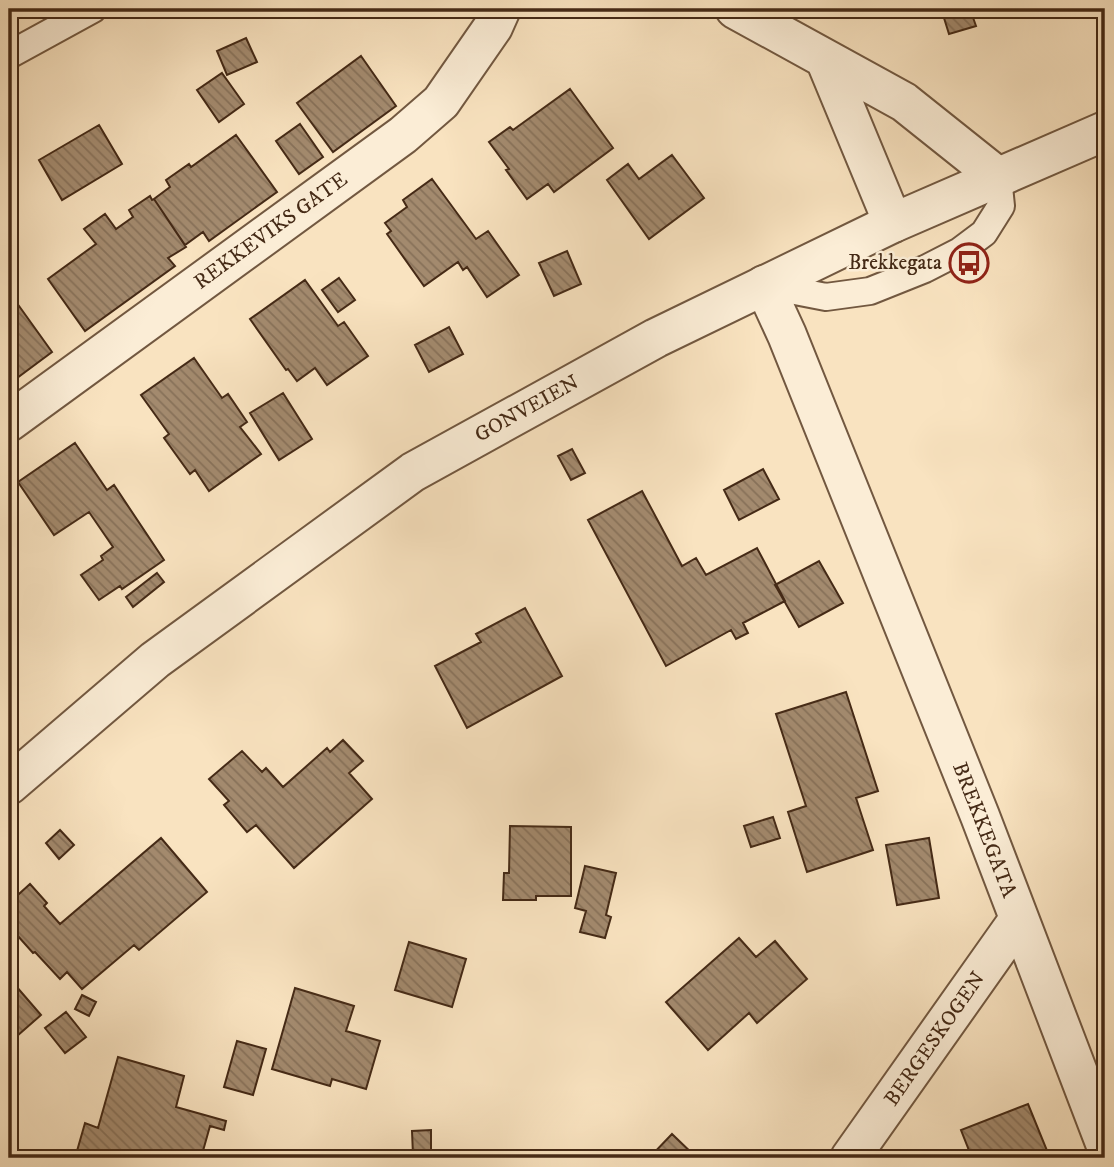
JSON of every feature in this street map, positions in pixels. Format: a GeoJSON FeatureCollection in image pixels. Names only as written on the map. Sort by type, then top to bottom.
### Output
{"type":"FeatureCollection","features":[{"type":"Feature","properties":{"kind":"street","name":"REKKEVIKS GATE"},"geometry":{"type":"LineString","coordinates":[[9,422],[403,135],[440,102],[493,27],[501,9]]}},
{"type":"Feature","properties":{"kind":"street"},"geometry":{"type":"LineString","coordinates":[[735,9],[904,102],[998,177]]}},
{"type":"Feature","properties":{"kind":"street"},"geometry":{"type":"LineString","coordinates":[[825,59],[893,223]]}},
{"type":"Feature","properties":{"kind":"street","name":"GONVEIEN"},"geometry":{"type":"LineString","coordinates":[[9,785],[155,660],[413,472],[656,338],[893,223],[1105,131]]}},
{"type":"Feature","properties":{"kind":"street","name":"BREKKEGATA"},"geometry":{"type":"LineString","coordinates":[[764,285],[787,335],[975,804],[1105,1143]]}},
{"type":"Feature","properties":{"kind":"street","name":"BERGESKOGEN"},"geometry":{"type":"LineString","coordinates":[[850,1158],[1019,919]]}},
{"type":"Feature","properties":{"kind":"lane"},"geometry":{"type":"LineString","coordinates":[[13,44],[93,9]]}},
{"type":"Feature","properties":{"kind":"lane"},"geometry":{"type":"LineString","coordinates":[[764,285],[827,297],[870,290],[925,269],[960,251],[984,233],[1001,206],[998,177]]}},
{"type":"Feature","properties":{"kind":"building"},"geometry":{"type":"Polygon","coordinates":[[[970,9],[976,26],[949,34],[944,18],[970,9]]]}},
{"type":"Feature","properties":{"kind":"building"},"geometry":{"type":"Polygon","coordinates":[[[1086,9],[1105,9],[1105,11],[1089,17],[1086,9]]]}},
{"type":"Feature","properties":{"kind":"building"},"geometry":{"type":"Polygon","coordinates":[[[246,38],[257,62],[227,75],[217,51],[246,38]]]}},
{"type":"Feature","properties":{"kind":"building"},"geometry":{"type":"Polygon","coordinates":[[[361,56],[396,106],[333,152],[297,103],[361,56]]]}},
{"type":"Feature","properties":{"kind":"building"},"geometry":{"type":"Polygon","coordinates":[[[222,73],[244,104],[219,122],[197,90],[222,73]]]}},
{"type":"Feature","properties":{"kind":"building"},"geometry":{"type":"Polygon","coordinates":[[[570,89],[613,148],[554,192],[548,184],[527,199],[489,142],[510,127],[513,130],[570,89]]]}},
{"type":"Feature","properties":{"kind":"building"},"geometry":{"type":"Polygon","coordinates":[[[300,124],[323,157],[299,174],[276,141],[300,124]]]}},
{"type":"Feature","properties":{"kind":"building"},"geometry":{"type":"Polygon","coordinates":[[[99,125],[122,164],[62,200],[39,160],[99,125]]]}},
{"type":"Feature","properties":{"kind":"building"},"geometry":{"type":"Polygon","coordinates":[[[236,135],[277,192],[209,241],[203,232],[185,245],[154,199],[170,187],[166,180],[189,164],[191,167],[236,135]]]}},
{"type":"Feature","properties":{"kind":"building"},"geometry":{"type":"Polygon","coordinates":[[[672,155],[704,198],[649,239],[607,180],[628,164],[639,179],[672,155]]]}},
{"type":"Feature","properties":{"kind":"building"},"geometry":{"type":"Polygon","coordinates":[[[432,179],[476,239],[488,231],[519,275],[487,297],[467,267],[463,270],[458,262],[424,286],[387,234],[391,231],[385,223],[407,207],[403,200],[432,179]]]}},
{"type":"Feature","properties":{"kind":"building"},"geometry":{"type":"Polygon","coordinates":[[[150,196],[186,247],[168,258],[175,266],[85,331],[48,279],[96,244],[84,229],[105,214],[116,229],[133,217],[129,210],[150,196]]]}},
{"type":"Feature","properties":{"kind":"building"},"geometry":{"type":"Polygon","coordinates":[[[567,251],[581,284],[554,296],[539,263],[567,251]]]}},
{"type":"Feature","properties":{"kind":"building"},"geometry":{"type":"Polygon","coordinates":[[[339,278],[355,300],[338,312],[322,290],[339,278]]]}},
{"type":"Feature","properties":{"kind":"building"},"geometry":{"type":"Polygon","coordinates":[[[305,280],[338,326],[344,322],[368,356],[327,385],[315,368],[297,381],[288,369],[286,370],[250,319],[305,280]]]}},
{"type":"Feature","properties":{"kind":"building"},"geometry":{"type":"Polygon","coordinates":[[[9,292],[52,352],[9,384],[9,292]]]}},
{"type":"Feature","properties":{"kind":"building"},"geometry":{"type":"Polygon","coordinates":[[[449,327],[463,354],[429,372],[415,345],[449,327]]]}},
{"type":"Feature","properties":{"kind":"building"},"geometry":{"type":"Polygon","coordinates":[[[194,358],[222,398],[228,394],[247,422],[240,427],[261,454],[209,491],[195,470],[190,474],[164,438],[169,434],[141,395],[194,358]]]}},
{"type":"Feature","properties":{"kind":"building"},"geometry":{"type":"Polygon","coordinates":[[[283,393],[312,439],[279,460],[250,413],[283,393]]]}},
{"type":"Feature","properties":{"kind":"building"},"geometry":{"type":"Polygon","coordinates":[[[75,443],[107,490],[114,485],[164,560],[122,589],[120,586],[99,600],[81,575],[103,560],[101,556],[113,547],[89,512],[54,535],[18,482],[75,443]]]}},
{"type":"Feature","properties":{"kind":"building"},"geometry":{"type":"Polygon","coordinates":[[[572,449],[585,473],[571,480],[558,456],[572,449]]]}},
{"type":"Feature","properties":{"kind":"building"},"geometry":{"type":"Polygon","coordinates":[[[763,469],[779,499],[739,520],[724,490],[763,469]]]}},
{"type":"Feature","properties":{"kind":"building"},"geometry":{"type":"Polygon","coordinates":[[[642,491],[682,566],[696,558],[706,575],[757,548],[785,601],[743,623],[748,633],[736,639],[731,630],[666,666],[588,520],[642,491]]]}},
{"type":"Feature","properties":{"kind":"building"},"geometry":{"type":"Polygon","coordinates":[[[819,561],[843,603],[799,627],[775,585],[819,561]]]}},
{"type":"Feature","properties":{"kind":"building"},"geometry":{"type":"Polygon","coordinates":[[[157,573],[164,582],[133,607],[126,597],[157,573]]]}},
{"type":"Feature","properties":{"kind":"building"},"geometry":{"type":"Polygon","coordinates":[[[525,608],[562,676],[467,728],[435,666],[481,642],[476,634],[525,608]]]}},
{"type":"Feature","properties":{"kind":"building"},"geometry":{"type":"Polygon","coordinates":[[[846,692],[878,791],[856,798],[873,850],[807,872],[788,812],[806,806],[776,714],[846,692]]]}},
{"type":"Feature","properties":{"kind":"building"},"geometry":{"type":"Polygon","coordinates":[[[343,740],[363,761],[349,773],[372,799],[294,868],[256,825],[247,832],[224,805],[229,801],[209,779],[242,751],[262,772],[266,768],[283,787],[327,748],[330,752],[343,740]]]}},
{"type":"Feature","properties":{"kind":"building"},"geometry":{"type":"Polygon","coordinates":[[[773,817],[780,838],[751,847],[744,826],[773,817]]]}},
{"type":"Feature","properties":{"kind":"building"},"geometry":{"type":"Polygon","coordinates":[[[510,826],[571,827],[571,896],[503,900],[504,873],[509,873],[510,826]]]}},
{"type":"Feature","properties":{"kind":"building"},"geometry":{"type":"Polygon","coordinates":[[[60,830],[74,845],[59,859],[46,843],[60,830]]]}},
{"type":"Feature","properties":{"kind":"building"},"geometry":{"type":"Polygon","coordinates":[[[161,838],[207,892],[139,950],[134,945],[82,989],[67,972],[60,979],[9,926],[9,903],[30,884],[47,903],[44,906],[60,924],[161,838]]]}},
{"type":"Feature","properties":{"kind":"building"},"geometry":{"type":"Polygon","coordinates":[[[929,838],[939,898],[897,905],[886,845],[929,838]]]}},
{"type":"Feature","properties":{"kind":"building"},"geometry":{"type":"Polygon","coordinates":[[[585,866],[616,873],[606,915],[611,917],[605,938],[580,932],[586,911],[575,908],[585,866]]]}},
{"type":"Feature","properties":{"kind":"building"},"geometry":{"type":"Polygon","coordinates":[[[739,938],[756,957],[775,941],[807,979],[757,1023],[749,1013],[708,1050],[666,1002],[739,938]]]}},
{"type":"Feature","properties":{"kind":"building"},"geometry":{"type":"Polygon","coordinates":[[[409,942],[466,959],[452,1007],[395,990],[409,942]]]}},
{"type":"Feature","properties":{"kind":"building"},"geometry":{"type":"Polygon","coordinates":[[[9,978],[41,1015],[9,1043],[9,978]]]}},
{"type":"Feature","properties":{"kind":"building"},"geometry":{"type":"Polygon","coordinates":[[[295,988],[354,1006],[346,1031],[380,1041],[366,1089],[332,1079],[330,1086],[272,1069],[295,988]]]}},
{"type":"Feature","properties":{"kind":"building"},"geometry":{"type":"Polygon","coordinates":[[[82,995],[96,1002],[89,1016],[75,1009],[82,995]]]}},
{"type":"Feature","properties":{"kind":"building"},"geometry":{"type":"Polygon","coordinates":[[[66,1012],[86,1037],[65,1053],[45,1028],[66,1012]]]}},
{"type":"Feature","properties":{"kind":"building"},"geometry":{"type":"Polygon","coordinates":[[[237,1041],[266,1049],[253,1095],[224,1087],[237,1041]]]}},
{"type":"Feature","properties":{"kind":"building"},"geometry":{"type":"Polygon","coordinates":[[[118,1057],[184,1076],[176,1107],[226,1121],[224,1130],[210,1126],[201,1158],[75,1158],[85,1123],[98,1128],[118,1057]]]}},
{"type":"Feature","properties":{"kind":"building"},"geometry":{"type":"Polygon","coordinates":[[[1028,1104],[1050,1158],[972,1158],[961,1130],[1028,1104]]]}},
{"type":"Feature","properties":{"kind":"building"},"geometry":{"type":"Polygon","coordinates":[[[431,1130],[431,1156],[413,1155],[412,1131],[431,1130]]]}},
{"type":"Feature","properties":{"kind":"building"},"geometry":{"type":"Polygon","coordinates":[[[672,1134],[697,1158],[649,1158],[672,1134]]]}},
{"type":"Feature","properties":{"kind":"place","name":"Brekkegata"},"geometry":{"type":"Point","coordinates":[969,263]}}]}
